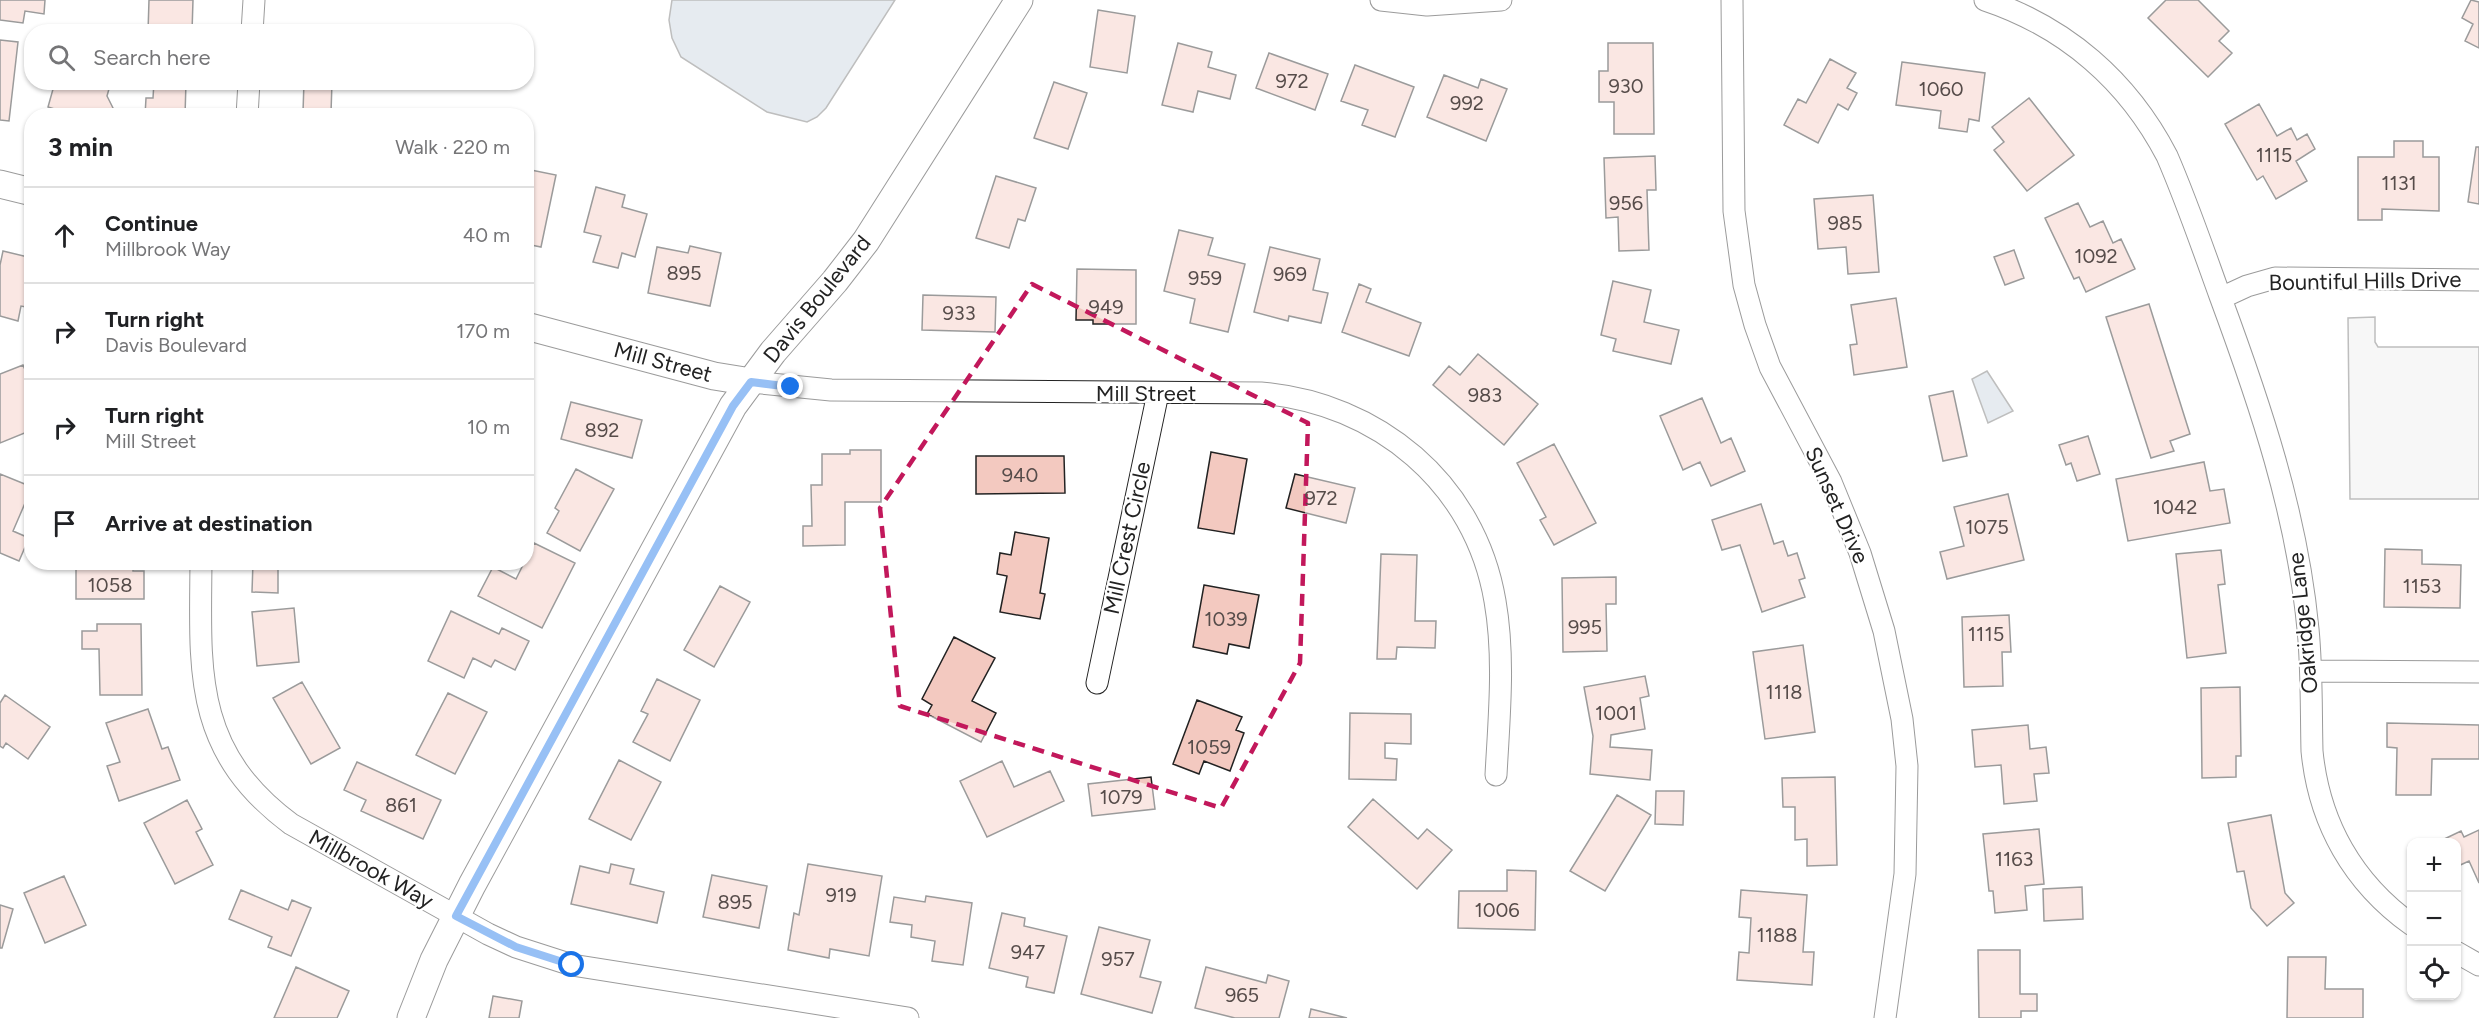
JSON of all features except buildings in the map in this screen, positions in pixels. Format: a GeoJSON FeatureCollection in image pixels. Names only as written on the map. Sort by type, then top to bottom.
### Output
{"type":"FeatureCollection","features":[{"type":"Feature","properties":{"kind":"street"},"geometry":{"type":"LineString","coordinates":[[252,24],[254,0]]}},
{"type":"Feature","properties":{"kind":"street","name":"Davis Boulevard"},"geometry":{"type":"LineString","coordinates":[[411,1018],[456,916],[728,415],[773,352],[835,281],[866,241],[1019,0]]}},
{"type":"Feature","properties":{"kind":"street"},"geometry":{"type":"LineString","coordinates":[[1381,0],[1427,5],[1501,0]]}},
{"type":"Feature","properties":{"kind":"street","name":"Sunset Drive"},"geometry":{"type":"LineString","coordinates":[[1732,0],[1734,211],[1744,285],[1770,367],[1831,482],[1860,553],[1884,631],[1902,719],[1907,766],[1905,874],[1885,1018]]}},
{"type":"Feature","properties":{"kind":"street"},"geometry":{"type":"LineString","coordinates":[[1985,0],[2028,17],[2070,42],[2090,57],[2126,93],[2156,134],[2167,156],[2221,298]]}},
{"type":"Feature","properties":{"kind":"street"},"geometry":{"type":"LineString","coordinates":[[247,108],[249,90]]}},
{"type":"Feature","properties":{"kind":"street"},"geometry":{"type":"LineString","coordinates":[[0,184],[24,190]]}},
{"type":"Feature","properties":{"kind":"street","name":"Bountiful Hills Drive"},"geometry":{"type":"LineString","coordinates":[[2221,298],[2247,286],[2275,279],[2479,280]]}},
{"type":"Feature","properties":{"kind":"street","name":"Oakridge Lane"},"geometry":{"type":"LineString","coordinates":[[2221,298],[2264,418],[2282,483],[2302,590],[2311,671],[2314,771],[2325,813],[2357,874],[2390,909],[2407,921]]}},
{"type":"Feature","properties":{"kind":"street","name":"Mill Street"},"geometry":{"type":"LineString","coordinates":[[534,328],[714,376],[751,382],[831,390],[1289,395],[1317,402],[1380,430],[1408,450],[1435,475],[1458,505],[1476,538],[1488,569],[1496,603],[1500,704],[1496,775]]}},
{"type":"Feature","properties":{"kind":"street","name":"Mill Crest Circle"},"geometry":{"type":"LineString","coordinates":[[1097,683],[1158,393]]}},
{"type":"Feature","properties":{"kind":"street","name":"Millbrook Way"},"geometry":{"type":"LineString","coordinates":[[201,570],[201,667],[204,690],[217,734],[239,773],[269,808],[291,824],[516,947],[572,965],[908,1018]]}},
{"type":"Feature","properties":{"kind":"street"},"geometry":{"type":"LineString","coordinates":[[2311,671],[2479,672]]}},
{"type":"Feature","properties":{"kind":"street"},"geometry":{"type":"LineString","coordinates":[[2461,954],[2479,965]]}},
{"type":"Feature","properties":{"kind":"highlighted area"},"geometry":{"type":"Polygon","coordinates":[[[1032,284],[1308,423],[1300,663],[1221,808],[900,706],[880,508],[1032,284]]]}},
{"type":"Feature","properties":{"kind":"shaded area"},"geometry":{"type":"Polygon","coordinates":[[[672,0],[895,0],[826,108],[817,117],[807,122],[767,112],[681,57],[672,38],[669,20],[672,0]]]}},
{"type":"Feature","properties":{"kind":"shaded area"},"geometry":{"type":"Polygon","coordinates":[[[2375,317],[2375,342],[2378,347],[2479,347],[2479,499],[2350,499],[2348,318],[2375,317]]]}},
{"type":"Feature","properties":{"kind":"shaded area"},"geometry":{"type":"Polygon","coordinates":[[[1987,371],[2013,411],[1988,423],[1972,379],[1987,371]]]}},
{"type":"Feature","properties":{"kind":"route"},"geometry":{"type":"LineString","coordinates":[[572,965],[516,947],[456,916],[733,406],[751,382],[791,387]]}}]}
